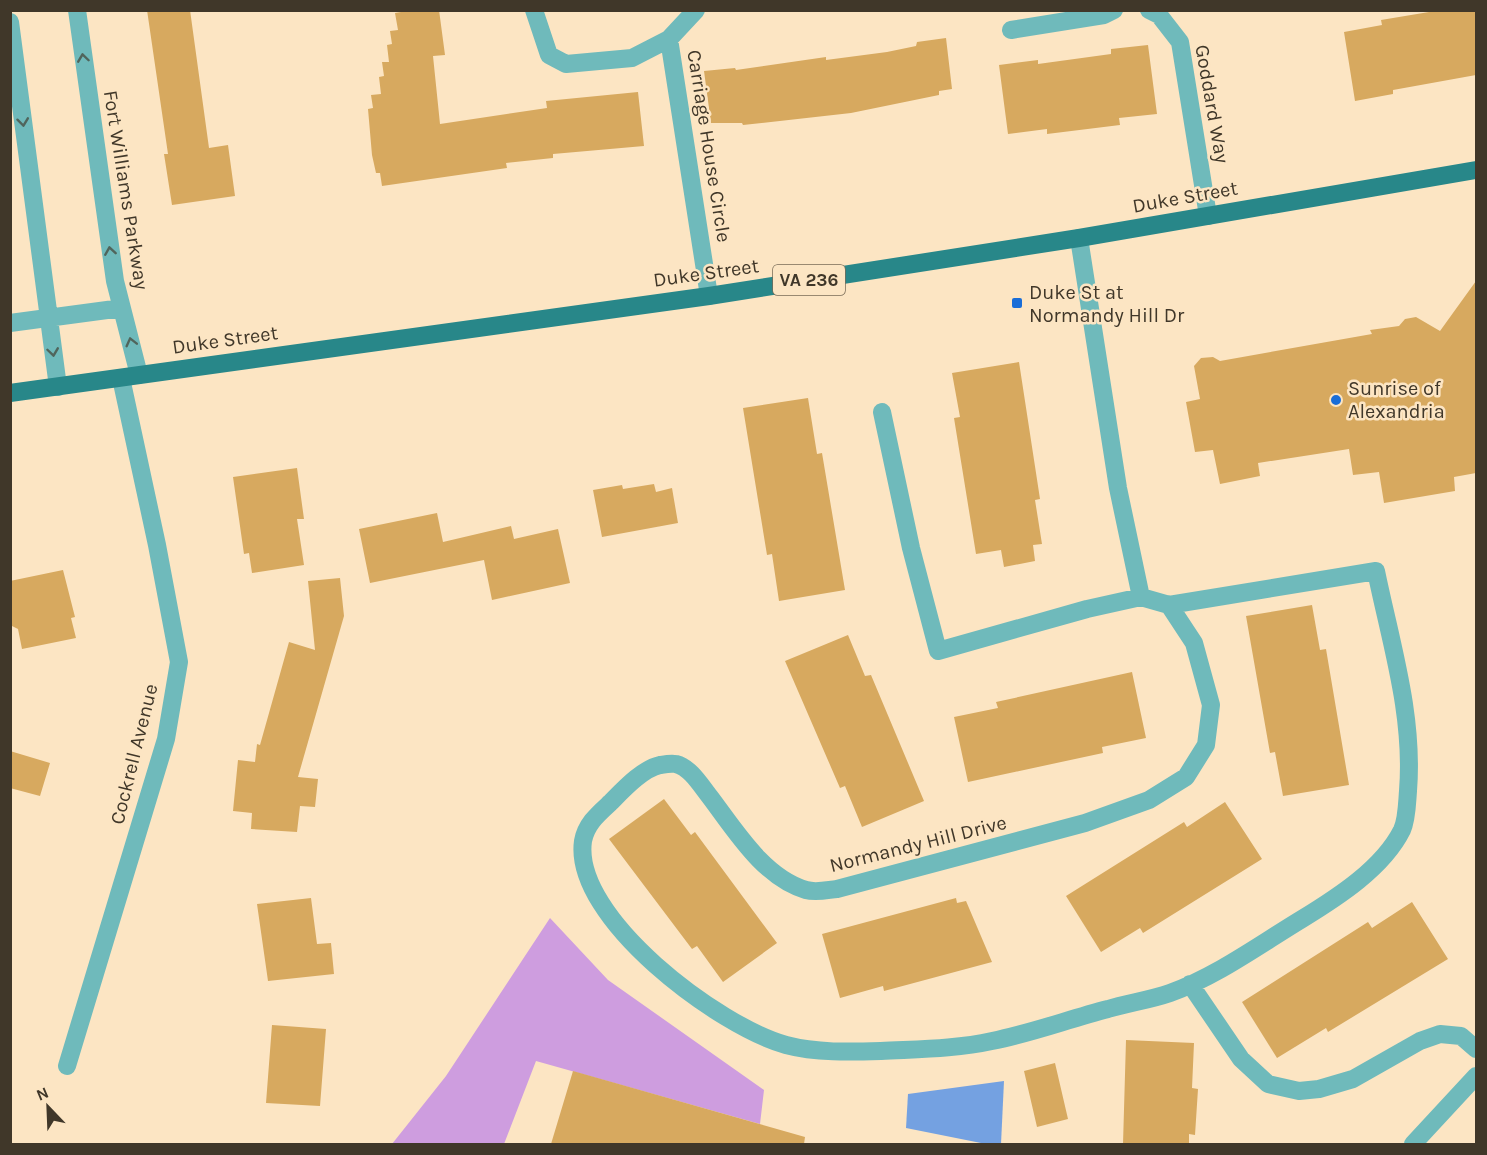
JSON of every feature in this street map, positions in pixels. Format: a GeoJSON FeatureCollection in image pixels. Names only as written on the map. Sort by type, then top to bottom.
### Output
{"type":"FeatureCollection","features":[{"type":"Feature","properties":{"kind":"main road","name":"Duke Street"},"geometry":{"type":"LineString","coordinates":[[10,393],[710,296],[1079,238],[1476,170]]}},
{"type":"Feature","properties":{"kind":"street","name":"Fort Williams Parkway"},"geometry":{"type":"LineString","coordinates":[[77,10],[106,224],[122,308],[130,376]]}},
{"type":"Feature","properties":{"kind":"street","name":"Carriage House Circle"},"geometry":{"type":"LineString","coordinates":[[534,10],[549,55],[566,64],[632,58],[669,39],[696,10]]}},
{"type":"Feature","properties":{"kind":"street"},"geometry":{"type":"LineString","coordinates":[[1011,30],[1104,15],[1114,10]]}},
{"type":"Feature","properties":{"kind":"street","name":"Goddard Way"},"geometry":{"type":"LineString","coordinates":[[1149,10],[1158,15],[1180,42],[1208,216]]}},
{"type":"Feature","properties":{"kind":"street"},"geometry":{"type":"LineString","coordinates":[[10,22],[58,387]]}},
{"type":"Feature","properties":{"kind":"street","name":"Carriage House Circle"},"geometry":{"type":"LineString","coordinates":[[669,39],[710,296]]}},
{"type":"Feature","properties":{"kind":"street"},"geometry":{"type":"LineString","coordinates":[[1079,238],[1118,488],[1141,597]]}},
{"type":"Feature","properties":{"kind":"street"},"geometry":{"type":"LineString","coordinates":[[10,323],[122,308]]}},
{"type":"Feature","properties":{"kind":"street","name":"Cockrell Avenue"},"geometry":{"type":"LineString","coordinates":[[67,1066],[166,738],[179,662],[157,545],[130,376]]}},
{"type":"Feature","properties":{"kind":"street","name":"Normandy Hill Drive"},"geometry":{"type":"LineString","coordinates":[[882,412],[911,548],[938,651],[1087,609],[1141,597],[1169,605],[1376,571],[1390,640],[1404,690],[1411,748],[1404,826],[1389,851],[1322,906],[1224,968],[1169,993],[988,1042],[854,1052],[784,1045],[742,1029],[702,1004],[641,951],[612,920],[588,882],[583,856],[583,837],[592,819],[629,785],[657,765],[677,764],[692,774],[735,830],[770,869],[790,884],[811,892],[837,889],[1085,823],[1149,800],[1186,777],[1206,745],[1211,705],[1194,643],[1169,605]]}},
{"type":"Feature","properties":{"kind":"street"},"geometry":{"type":"LineString","coordinates":[[1190,984],[1241,1059],[1268,1084],[1299,1091],[1319,1089],[1353,1079],[1420,1041],[1440,1034],[1461,1036],[1476,1049]]}},
{"type":"Feature","properties":{"kind":"street"},"geometry":{"type":"LineString","coordinates":[[1413,1144],[1476,1076]]}},
{"type":"Feature","properties":{"kind":"shaded area"},"geometry":{"type":"Polygon","coordinates":[[[550,918],[608,980],[764,1090],[760,1124],[536,1061],[504,1144],[392,1144],[446,1076],[550,918]]]}},
{"type":"Feature","properties":{"kind":"water"},"geometry":{"type":"Polygon","coordinates":[[[1004,1081],[1001,1144],[986,1144],[906,1128],[908,1094],[1004,1081]]]}},
{"type":"Feature","properties":{"kind":"building"},"geometry":{"type":"Polygon","coordinates":[[[147,10],[190,10],[209,148],[228,145],[235,196],[172,205],[164,154],[168,154],[147,10]]]}},
{"type":"Feature","properties":{"kind":"building"},"geometry":{"type":"Polygon","coordinates":[[[439,10],[445,55],[433,56],[440,124],[547,108],[546,101],[638,92],[644,146],[553,154],[553,158],[506,163],[507,168],[382,186],[380,173],[376,173],[372,155],[368,109],[373,108],[371,95],[381,94],[379,77],[384,76],[382,62],[389,62],[387,45],[392,44],[390,31],[398,30],[395,13],[439,10]]]}},
{"type":"Feature","properties":{"kind":"building"},"geometry":{"type":"Polygon","coordinates":[[[1441,10],[1476,10],[1476,75],[1393,90],[1393,94],[1355,101],[1344,32],[1382,25],[1381,20],[1441,10]]]}},
{"type":"Feature","properties":{"kind":"building"},"geometry":{"type":"Polygon","coordinates":[[[946,38],[952,89],[939,91],[939,95],[851,113],[743,125],[742,123],[711,123],[704,71],[735,68],[736,70],[826,57],[826,60],[887,52],[916,46],[917,42],[946,38]]]}},
{"type":"Feature","properties":{"kind":"building"},"geometry":{"type":"Polygon","coordinates":[[[1148,45],[1157,114],[1119,118],[1120,125],[1047,134],[1047,129],[1008,134],[999,65],[1038,60],[1038,64],[1111,54],[1111,49],[1148,45]]]}},
{"type":"Feature","properties":{"kind":"building","name":"Sunrise of Alexandria"},"geometry":{"type":"Polygon","coordinates":[[[1476,281],[1476,473],[1454,477],[1455,491],[1384,503],[1379,472],[1353,475],[1349,449],[1258,463],[1260,476],[1220,484],[1213,450],[1195,452],[1186,402],[1200,399],[1194,366],[1201,358],[1213,357],[1220,361],[1372,334],[1370,330],[1399,326],[1405,319],[1416,317],[1440,331],[1476,281]]]}},
{"type":"Feature","properties":{"kind":"building"},"geometry":{"type":"Polygon","coordinates":[[[1019,362],[1040,499],[1035,500],[1042,544],[1033,545],[1035,561],[1004,567],[1001,550],[976,554],[954,418],[960,417],[952,373],[1019,362]]]}},
{"type":"Feature","properties":{"kind":"building"},"geometry":{"type":"Polygon","coordinates":[[[808,398],[817,454],[822,453],[845,590],[779,601],[772,554],[767,555],[743,408],[808,398]]]}},
{"type":"Feature","properties":{"kind":"building"},"geometry":{"type":"Polygon","coordinates":[[[297,468],[304,519],[297,519],[304,565],[252,573],[249,553],[244,554],[233,477],[297,468]]]}},
{"type":"Feature","properties":{"kind":"building"},"geometry":{"type":"Polygon","coordinates":[[[654,484],[656,492],[672,488],[678,523],[602,537],[593,490],[622,485],[623,489],[654,484]]]}},
{"type":"Feature","properties":{"kind":"building"},"geometry":{"type":"Polygon","coordinates":[[[437,513],[443,542],[511,526],[514,539],[558,529],[570,583],[492,600],[484,560],[370,583],[359,529],[437,513]]]}},
{"type":"Feature","properties":{"kind":"building"},"geometry":{"type":"Polygon","coordinates":[[[63,570],[75,617],[71,618],[76,638],[22,649],[18,629],[10,625],[10,581],[63,570]]]}},
{"type":"Feature","properties":{"kind":"building"},"geometry":{"type":"Polygon","coordinates":[[[340,578],[344,616],[298,777],[318,779],[315,807],[300,806],[297,832],[251,829],[252,813],[233,811],[238,760],[255,762],[257,744],[260,745],[289,642],[315,650],[308,581],[340,578]]]}},
{"type":"Feature","properties":{"kind":"building"},"geometry":{"type":"Polygon","coordinates":[[[1312,605],[1320,650],[1326,649],[1349,785],[1283,796],[1275,752],[1270,753],[1246,616],[1312,605]]]}},
{"type":"Feature","properties":{"kind":"building"},"geometry":{"type":"Polygon","coordinates":[[[848,635],[865,676],[871,675],[924,801],[862,827],[845,786],[840,788],[785,661],[848,635]]]}},
{"type":"Feature","properties":{"kind":"building"},"geometry":{"type":"Polygon","coordinates":[[[1132,672],[1146,738],[1102,747],[1103,753],[968,782],[954,717],[998,708],[996,702],[1132,672]]]}},
{"type":"Feature","properties":{"kind":"building"},"geometry":{"type":"Polygon","coordinates":[[[10,751],[50,763],[40,796],[10,788],[10,751]]]}},
{"type":"Feature","properties":{"kind":"building"},"geometry":{"type":"Polygon","coordinates":[[[664,799],[691,835],[695,832],[777,943],[723,982],[697,946],[692,949],[609,839],[664,799]]]}},
{"type":"Feature","properties":{"kind":"building"},"geometry":{"type":"Polygon","coordinates":[[[1225,802],[1262,859],[1143,933],[1140,928],[1101,952],[1066,896],[1184,822],[1187,827],[1225,802]]]}},
{"type":"Feature","properties":{"kind":"building"},"geometry":{"type":"Polygon","coordinates":[[[311,898],[317,944],[331,943],[334,974],[268,981],[257,904],[311,898]]]}},
{"type":"Feature","properties":{"kind":"building"},"geometry":{"type":"Polygon","coordinates":[[[956,898],[957,903],[966,901],[992,962],[884,991],[883,986],[840,998],[822,934],[956,898]]]}},
{"type":"Feature","properties":{"kind":"building"},"geometry":{"type":"Polygon","coordinates":[[[1412,902],[1448,959],[1328,1032],[1326,1028],[1277,1058],[1242,1002],[1368,922],[1372,928],[1412,902]]]}},
{"type":"Feature","properties":{"kind":"building"},"geometry":{"type":"Polygon","coordinates":[[[272,1025],[326,1029],[320,1106],[266,1103],[272,1025]]]}},
{"type":"Feature","properties":{"kind":"building"},"geometry":{"type":"Polygon","coordinates":[[[1126,1040],[1194,1043],[1192,1088],[1198,1089],[1195,1135],[1189,1134],[1189,1144],[1123,1144],[1126,1040]]]}},
{"type":"Feature","properties":{"kind":"building"},"geometry":{"type":"Polygon","coordinates":[[[1055,1063],[1068,1119],[1037,1127],[1024,1071],[1055,1063]]]}},
{"type":"Feature","properties":{"kind":"building"},"geometry":{"type":"Polygon","coordinates":[[[573,1071],[805,1137],[804,1144],[551,1144],[573,1071]]]}},
{"type":"Feature","properties":{"kind":"place","name":"Duke St at Normandy Hill Dr"},"geometry":{"type":"Point","coordinates":[1017,303]}},
{"type":"Feature","properties":{"kind":"place","name":"Sunrise of Alexandria"},"geometry":{"type":"Point","coordinates":[1336,400]}}]}
